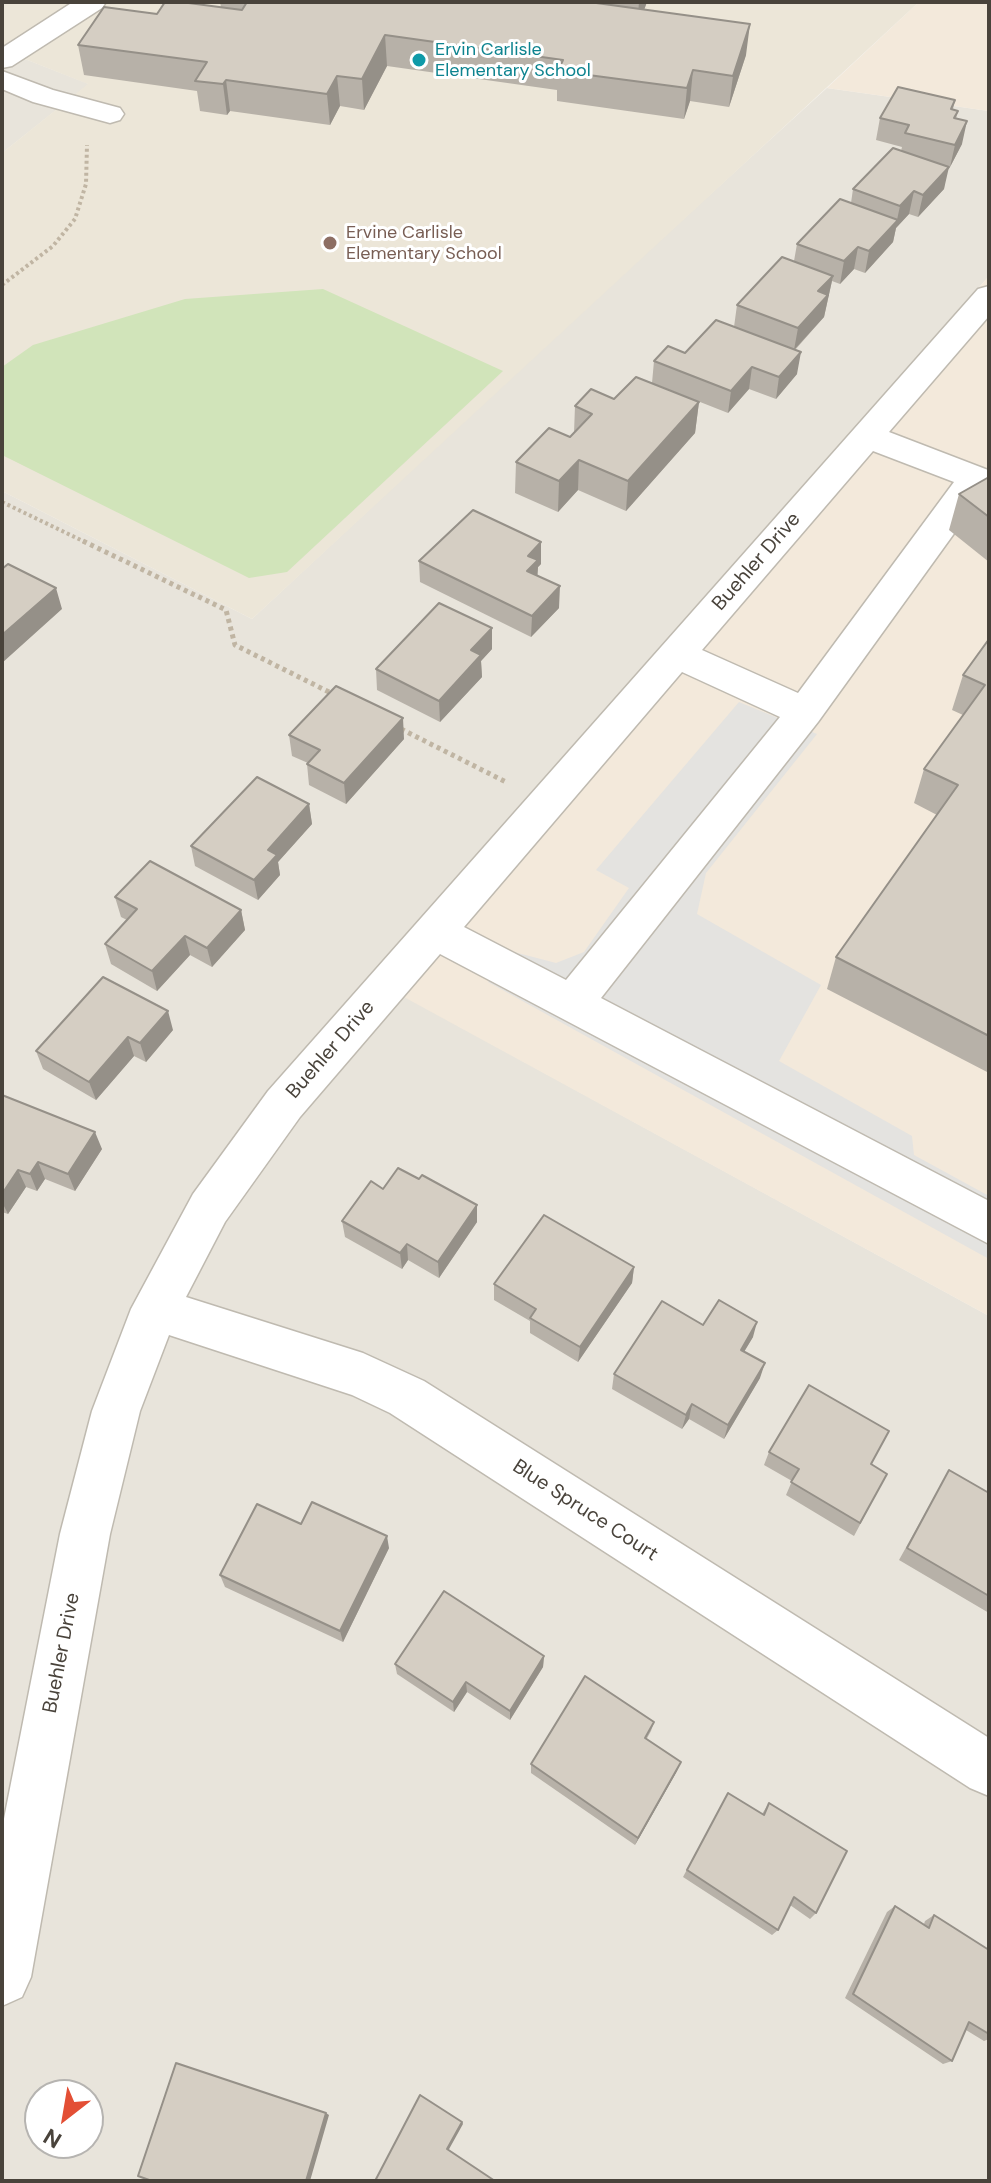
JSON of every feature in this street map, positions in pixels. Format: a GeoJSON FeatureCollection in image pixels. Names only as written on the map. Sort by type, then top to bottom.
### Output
{"type":"FeatureCollection","features":[{"type":"Feature","properties":{"kind":"street"},"geometry":{"type":"LineString","coordinates":[[2,60],[92,2]]}},
{"type":"Feature","properties":{"kind":"street"},"geometry":{"type":"LineString","coordinates":[[2,79],[43,96],[102,113]]}},
{"type":"Feature","properties":{"kind":"street","name":"Buehler Drive"},"geometry":{"type":"LineString","coordinates":[[2,1977],[85,1534],[116,1411],[155,1309],[209,1208],[257,1137],[989,296]]}},
{"type":"Feature","properties":{"kind":"street"},"geometry":{"type":"LineString","coordinates":[[573,1003],[805,712],[982,480],[867,436]]}},
{"type":"Feature","properties":{"kind":"street"},"geometry":{"type":"LineString","coordinates":[[676,654],[805,712]]}},
{"type":"Feature","properties":{"kind":"street"},"geometry":{"type":"LineString","coordinates":[[435,931],[989,1224]]}},
{"type":"Feature","properties":{"kind":"street","name":"Blue Spruce Court"},"geometry":{"type":"LineString","coordinates":[[155,1309],[363,1376],[407,1397],[989,1769]]}},
{"type":"Feature","properties":{"kind":"path"},"geometry":{"type":"LineString","coordinates":[[2,285],[53,246],[75,219],[86,184],[86,124],[102,113]]}},
{"type":"Feature","properties":{"kind":"path"},"geometry":{"type":"LineString","coordinates":[[2,502],[226,610],[235,645],[348,702]]}},
{"type":"Feature","properties":{"kind":"path"},"geometry":{"type":"LineString","coordinates":[[391,724],[546,803]]}},
{"type":"Feature","properties":{"kind":"shaded area","name":"Ervine Carlisle Elementary School"},"geometry":{"type":"Polygon","coordinates":[[[2,2],[919,2],[252,619],[2,491],[2,153],[88,84],[2,50],[2,2]]]}},
{"type":"Feature","properties":{"kind":"shaded area"},"geometry":{"type":"Polygon","coordinates":[[[919,2],[989,2],[989,111],[827,88],[919,2]]]}},
{"type":"Feature","properties":{"kind":"shaded area"},"geometry":{"type":"Polygon","coordinates":[[[2,50],[89,84],[2,153],[2,50]]]}},
{"type":"Feature","properties":{"kind":"shaded area"},"geometry":{"type":"Polygon","coordinates":[[[827,88],[989,111],[989,276],[369,977],[989,1316],[989,2181],[2,2181],[2,491],[252,619],[559,332],[827,88]]]}},
{"type":"Feature","properties":{"kind":"shaded area"},"geometry":{"type":"Polygon","coordinates":[[[989,276],[989,1316],[369,978],[989,276]]]}},
{"type":"Feature","properties":{"kind":"shaded area"},"geometry":{"type":"Polygon","coordinates":[[[739,702],[817,734],[706,873],[697,914],[821,985],[779,1061],[912,1136],[914,1155],[989,1196],[989,1259],[488,982],[510,951],[556,963],[584,952],[629,888],[596,870],[739,702]]]}},
{"type":"Feature","properties":{"kind":"green space"},"geometry":{"type":"Polygon","coordinates":[[[323,289],[503,371],[287,572],[249,578],[2,455],[2,367],[33,345],[185,299],[323,289]]]}},
{"type":"Feature","properties":{"kind":"building","name":"Ervin Carlisle Elementary School"},"geometry":{"type":"Polygon","coordinates":[[[165,2],[242,10],[247,2],[589,2],[750,24],[733,76],[693,70],[687,88],[558,71],[563,60],[385,35],[362,79],[337,76],[327,94],[226,80],[223,84],[195,81],[207,62],[78,45],[104,7],[157,14],[165,2]]]}},
{"type":"Feature","properties":{"kind":"building"},"geometry":{"type":"Polygon","coordinates":[[[898,87],[955,100],[951,109],[958,111],[954,118],[967,121],[955,145],[905,133],[909,125],[880,118],[898,87]]]}},
{"type":"Feature","properties":{"kind":"building"},"geometry":{"type":"Polygon","coordinates":[[[893,148],[949,167],[923,195],[914,191],[900,206],[853,189],[893,148]]]}},
{"type":"Feature","properties":{"kind":"building"},"geometry":{"type":"Polygon","coordinates":[[[840,199],[898,220],[869,251],[858,247],[844,261],[797,244],[840,199]]]}},
{"type":"Feature","properties":{"kind":"building"},"geometry":{"type":"Polygon","coordinates":[[[782,257],[833,276],[818,291],[828,295],[798,328],[737,305],[782,257]]]}},
{"type":"Feature","properties":{"kind":"building"},"geometry":{"type":"Polygon","coordinates":[[[716,320],[801,352],[779,377],[752,367],[731,391],[654,361],[668,346],[685,353],[716,320]]]}},
{"type":"Feature","properties":{"kind":"building"},"geometry":{"type":"Polygon","coordinates":[[[636,377],[699,402],[628,481],[579,460],[559,481],[516,462],[549,428],[570,437],[592,414],[575,406],[591,389],[614,399],[636,377]]]}},
{"type":"Feature","properties":{"kind":"building"},"geometry":{"type":"Polygon","coordinates":[[[989,477],[989,517],[959,494],[989,477]]]}},
{"type":"Feature","properties":{"kind":"building"},"geometry":{"type":"Polygon","coordinates":[[[473,510],[541,542],[528,556],[538,560],[527,571],[560,586],[532,616],[419,561],[473,510]]]}},
{"type":"Feature","properties":{"kind":"building"},"geometry":{"type":"Polygon","coordinates":[[[8,564],[56,588],[2,635],[2,569],[8,564]]]}},
{"type":"Feature","properties":{"kind":"building"},"geometry":{"type":"Polygon","coordinates":[[[439,603],[492,628],[471,650],[481,655],[439,701],[376,669],[439,603]]]}},
{"type":"Feature","properties":{"kind":"building"},"geometry":{"type":"Polygon","coordinates":[[[989,639],[989,1036],[836,957],[958,785],[924,769],[985,685],[963,675],[989,639]]]}},
{"type":"Feature","properties":{"kind":"building"},"geometry":{"type":"Polygon","coordinates":[[[336,686],[403,718],[344,783],[307,764],[320,750],[289,735],[336,686]]]}},
{"type":"Feature","properties":{"kind":"building"},"geometry":{"type":"Polygon","coordinates":[[[257,777],[309,804],[268,850],[277,855],[254,880],[191,846],[257,777]]]}},
{"type":"Feature","properties":{"kind":"building"},"geometry":{"type":"Polygon","coordinates":[[[150,861],[241,910],[207,948],[185,936],[152,971],[105,944],[137,909],[115,897],[150,861]]]}},
{"type":"Feature","properties":{"kind":"building"},"geometry":{"type":"Polygon","coordinates":[[[103,977],[168,1011],[140,1043],[128,1037],[89,1082],[36,1051],[103,977]]]}},
{"type":"Feature","properties":{"kind":"building"},"geometry":{"type":"Polygon","coordinates":[[[2,1095],[95,1132],[68,1174],[38,1162],[30,1174],[18,1170],[2,1194],[2,1095]]]}},
{"type":"Feature","properties":{"kind":"building"},"geometry":{"type":"Polygon","coordinates":[[[398,1168],[419,1179],[422,1175],[477,1205],[438,1262],[407,1244],[400,1253],[342,1221],[371,1181],[383,1189],[398,1168]]]}},
{"type":"Feature","properties":{"kind":"building"},"geometry":{"type":"Polygon","coordinates":[[[544,1215],[634,1267],[580,1347],[530,1318],[536,1309],[494,1284],[544,1215]]]}},
{"type":"Feature","properties":{"kind":"building"},"geometry":{"type":"Polygon","coordinates":[[[719,1300],[757,1322],[741,1350],[765,1363],[728,1425],[692,1404],[686,1415],[614,1374],[662,1301],[703,1325],[719,1300]]]}},
{"type":"Feature","properties":{"kind":"building"},"geometry":{"type":"Polygon","coordinates":[[[809,1385],[889,1431],[871,1464],[887,1474],[860,1523],[791,1482],[799,1469],[769,1452],[809,1385]]]}},
{"type":"Feature","properties":{"kind":"building"},"geometry":{"type":"Polygon","coordinates":[[[949,1470],[989,1493],[989,1596],[907,1548],[949,1470]]]}},
{"type":"Feature","properties":{"kind":"building"},"geometry":{"type":"Polygon","coordinates":[[[312,1502],[387,1536],[340,1631],[220,1575],[257,1504],[301,1524],[312,1502]]]}},
{"type":"Feature","properties":{"kind":"building"},"geometry":{"type":"Polygon","coordinates":[[[444,1591],[544,1656],[510,1711],[466,1682],[453,1702],[395,1664],[444,1591]]]}},
{"type":"Feature","properties":{"kind":"building"},"geometry":{"type":"Polygon","coordinates":[[[585,1676],[654,1722],[645,1738],[681,1762],[638,1838],[531,1764],[585,1676]]]}},
{"type":"Feature","properties":{"kind":"building"},"geometry":{"type":"Polygon","coordinates":[[[728,1793],[764,1815],[769,1803],[847,1851],[816,1913],[794,1897],[778,1930],[687,1870],[728,1793]]]}},
{"type":"Feature","properties":{"kind":"building"},"geometry":{"type":"Polygon","coordinates":[[[895,1906],[929,1928],[934,1915],[989,1950],[989,2034],[969,2022],[952,2061],[853,1994],[895,1906]]]}},
{"type":"Feature","properties":{"kind":"building"},"geometry":{"type":"Polygon","coordinates":[[[176,2063],[326,2113],[306,2181],[152,2181],[138,2176],[176,2063]]]}},
{"type":"Feature","properties":{"kind":"building"},"geometry":{"type":"Polygon","coordinates":[[[420,2095],[462,2122],[447,2149],[495,2181],[375,2181],[420,2095]]]}},
{"type":"Feature","properties":{"kind":"place","name":"Ervin Carlisle Elementary School"},"geometry":{"type":"Point","coordinates":[419,60]}},
{"type":"Feature","properties":{"kind":"place","name":"Ervine Carlisle Elementary School"},"geometry":{"type":"Point","coordinates":[330,243]}}]}
